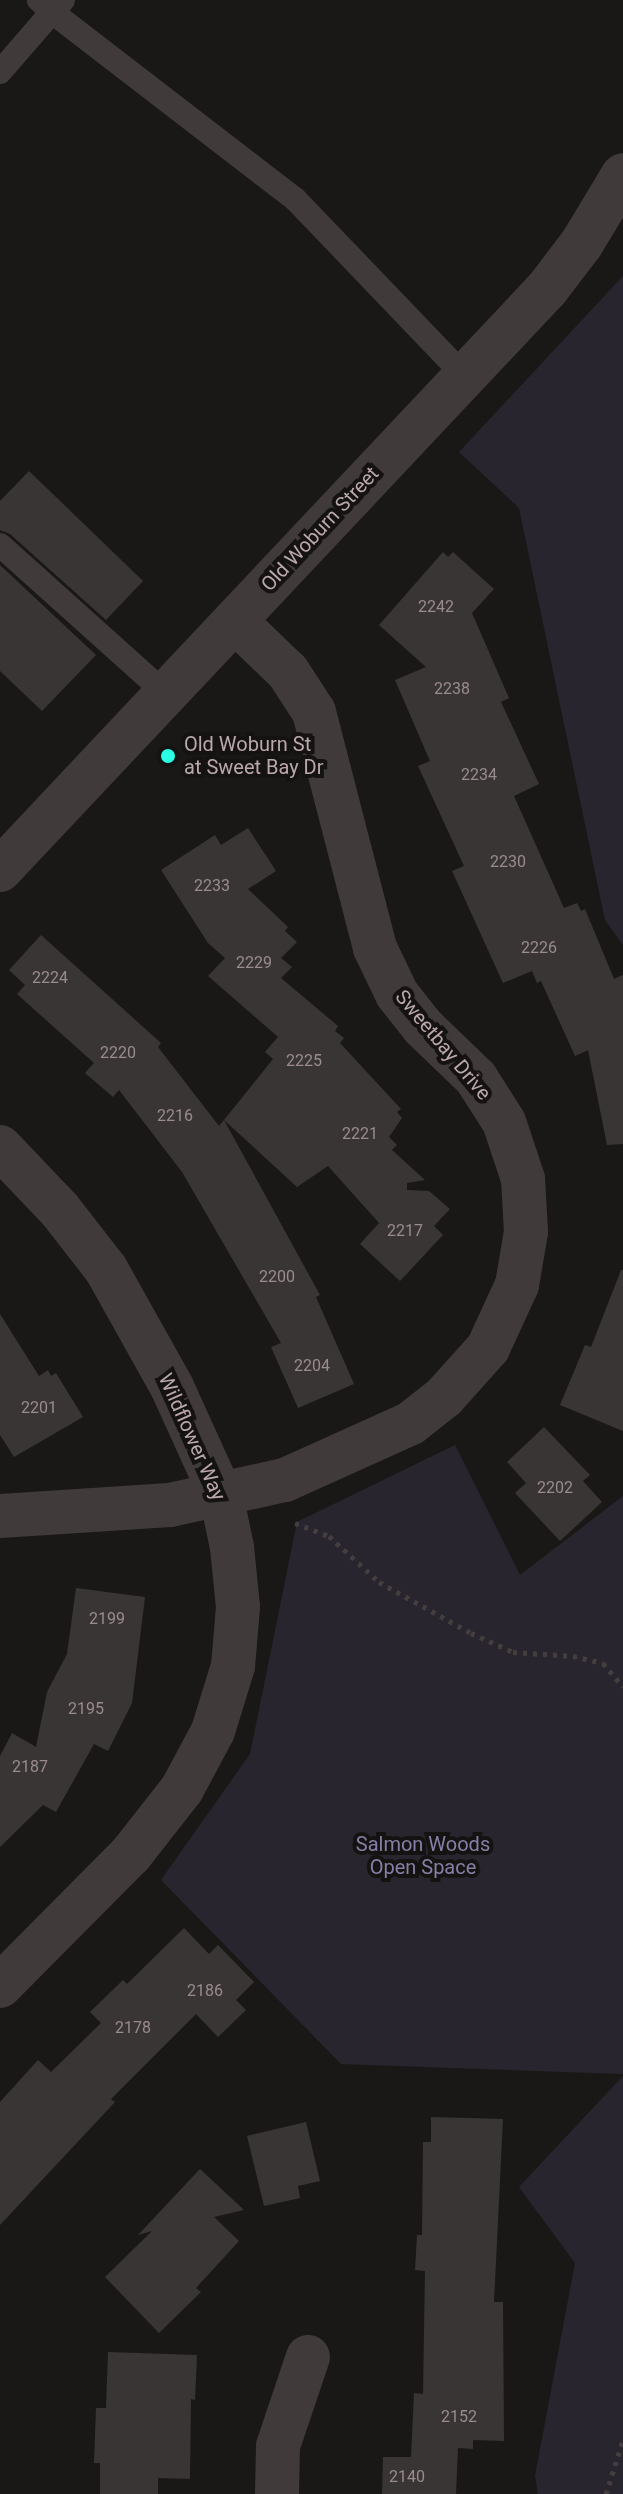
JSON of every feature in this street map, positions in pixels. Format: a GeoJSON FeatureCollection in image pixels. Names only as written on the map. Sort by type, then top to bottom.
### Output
{"type":"FeatureCollection","features":[{"type":"Feature","properties":{"kind":"street","name":"Old Woburn Street"},"geometry":{"type":"LineString","coordinates":[[0,870],[565,266],[623,175]]}},
{"type":"Feature","properties":{"kind":"street","name":"Sweetbay Drive"},"geometry":{"type":"LineString","coordinates":[[0,1516],[124,1510],[221,1495],[285,1480],[411,1423],[444,1397],[488,1348],[517,1285],[526,1232],[523,1179],[504,1122],[476,1078],[423,1027],[397,994],[375,948],[314,712],[288,672],[235,621]]}},
{"type":"Feature","properties":{"kind":"street","name":"Wildflower Way"},"geometry":{"type":"LineString","coordinates":[[0,1147],[60,1210],[106,1269],[172,1387],[221,1495],[232,1547],[238,1607],[233,1666],[213,1731],[182,1789],[131,1854],[0,1986]]}},
{"type":"Feature","properties":{"kind":"street"},"geometry":{"type":"LineString","coordinates":[[277,2494],[278,2446],[308,2357]]}},
{"type":"Feature","properties":{"kind":"lane"},"geometry":{"type":"LineString","coordinates":[[0,72],[51,4],[295,199],[465,376]]}},
{"type":"Feature","properties":{"kind":"lane"},"geometry":{"type":"LineString","coordinates":[[0,545],[166,694]]}},
{"type":"Feature","properties":{"kind":"path"},"geometry":{"type":"LineString","coordinates":[[289,1521],[329,1536],[379,1582],[471,1633],[513,1652],[573,1656],[603,1663],[623,1687]]}},
{"type":"Feature","properties":{"kind":"path"},"geometry":{"type":"LineString","coordinates":[[606,2494],[623,2440]]}},
{"type":"Feature","properties":{"kind":"green space"},"geometry":{"type":"Polygon","coordinates":[[[623,276],[623,945],[605,920],[519,508],[459,452],[623,276]]]}},
{"type":"Feature","properties":{"kind":"green space","name":"Salmon Woods Open Space"},"geometry":{"type":"Polygon","coordinates":[[[455,1445],[520,1575],[623,1496],[623,2074],[341,2064],[161,1880],[250,1754],[297,1522],[455,1445]]]}},
{"type":"Feature","properties":{"kind":"green space"},"geometry":{"type":"Polygon","coordinates":[[[623,2076],[623,2494],[538,2494],[535,2476],[575,2263],[519,2187],[623,2076]]]}},
{"type":"Feature","properties":{"kind":"building"},"geometry":{"type":"Polygon","coordinates":[[[29,471],[143,581],[106,620],[10,534],[0,530],[0,501],[29,471]]]}},
{"type":"Feature","properties":{"kind":"building"},"geometry":{"type":"Polygon","coordinates":[[[443,552],[448,557],[453,552],[494,589],[472,613],[509,698],[501,702],[539,784],[514,796],[564,908],[577,903],[581,911],[585,909],[614,979],[623,975],[623,1144],[607,1145],[588,1050],[575,1056],[541,981],[537,983],[532,971],[503,983],[452,871],[464,866],[418,766],[430,761],[395,680],[426,667],[379,625],[443,552]]]}},
{"type":"Feature","properties":{"kind":"building"},"geometry":{"type":"Polygon","coordinates":[[[0,565],[96,655],[42,711],[0,671],[0,565]]]}},
{"type":"Feature","properties":{"kind":"building"},"geometry":{"type":"Polygon","coordinates":[[[248,828],[276,871],[248,889],[288,927],[285,931],[297,942],[281,958],[292,967],[281,978],[338,1026],[335,1031],[344,1038],[340,1043],[401,1109],[397,1112],[402,1118],[389,1137],[397,1145],[392,1150],[425,1180],[407,1183],[407,1190],[429,1191],[450,1209],[434,1226],[443,1235],[400,1281],[360,1244],[379,1223],[328,1166],[297,1187],[224,1120],[273,1059],[265,1052],[278,1037],[208,976],[225,958],[208,943],[161,870],[215,835],[221,845],[248,828]]]}},
{"type":"Feature","properties":{"kind":"building"},"geometry":{"type":"Polygon","coordinates":[[[41,935],[161,1043],[158,1047],[219,1126],[224,1120],[320,1295],[316,1297],[354,1384],[298,1408],[271,1347],[281,1343],[182,1172],[119,1090],[113,1097],[85,1073],[94,1063],[17,994],[25,985],[9,970],[41,935]]]}},
{"type":"Feature","properties":{"kind":"building"},"geometry":{"type":"Polygon","coordinates":[[[621,1270],[623,1431],[560,1405],[585,1345],[591,1347],[621,1270]]]}},
{"type":"Feature","properties":{"kind":"building"},"geometry":{"type":"Polygon","coordinates":[[[0,1314],[39,1376],[48,1370],[51,1376],[56,1373],[83,1417],[14,1457],[0,1435],[0,1314]]]}},
{"type":"Feature","properties":{"kind":"building"},"geometry":{"type":"Polygon","coordinates":[[[544,1427],[590,1475],[583,1481],[602,1502],[560,1541],[515,1493],[526,1483],[507,1462],[544,1427]]]}},
{"type":"Feature","properties":{"kind":"building"},"geometry":{"type":"Polygon","coordinates":[[[76,1588],[145,1597],[132,1703],[108,1751],[94,1744],[56,1812],[43,1805],[0,1847],[0,1756],[12,1733],[36,1747],[47,1692],[67,1654],[76,1588]]]}},
{"type":"Feature","properties":{"kind":"building"},"geometry":{"type":"Polygon","coordinates":[[[184,1928],[209,1954],[218,1945],[254,1982],[236,2000],[246,2010],[218,2037],[196,2014],[111,2099],[115,2102],[0,2225],[0,2102],[38,2060],[51,2072],[101,2023],[90,2012],[123,1980],[127,1984],[184,1928]]]}},
{"type":"Feature","properties":{"kind":"building"},"geometry":{"type":"Polygon","coordinates":[[[431,2117],[503,2119],[494,2302],[503,2302],[504,2441],[473,2440],[473,2449],[458,2448],[456,2494],[382,2494],[383,2457],[411,2457],[414,2393],[423,2394],[425,2271],[415,2270],[417,2235],[422,2235],[423,2142],[431,2142],[431,2117]]]}},
{"type":"Feature","properties":{"kind":"building"},"geometry":{"type":"Polygon","coordinates":[[[306,2122],[320,2181],[298,2186],[300,2198],[264,2206],[247,2136],[306,2122]]]}},
{"type":"Feature","properties":{"kind":"building"},"geometry":{"type":"Polygon","coordinates":[[[200,2169],[244,2210],[214,2217],[239,2241],[196,2288],[201,2292],[159,2333],[105,2277],[152,2231],[138,2235],[200,2169]]]}},
{"type":"Feature","properties":{"kind":"building"},"geometry":{"type":"Polygon","coordinates":[[[108,2352],[197,2355],[195,2400],[191,2399],[190,2479],[158,2478],[158,2494],[100,2494],[100,2463],[94,2463],[96,2408],[106,2408],[108,2352]]]}},
{"type":"Feature","properties":{"kind":"place","name":"Old Woburn St at Sweet Bay Dr"},"geometry":{"type":"Point","coordinates":[168,756]}}]}
